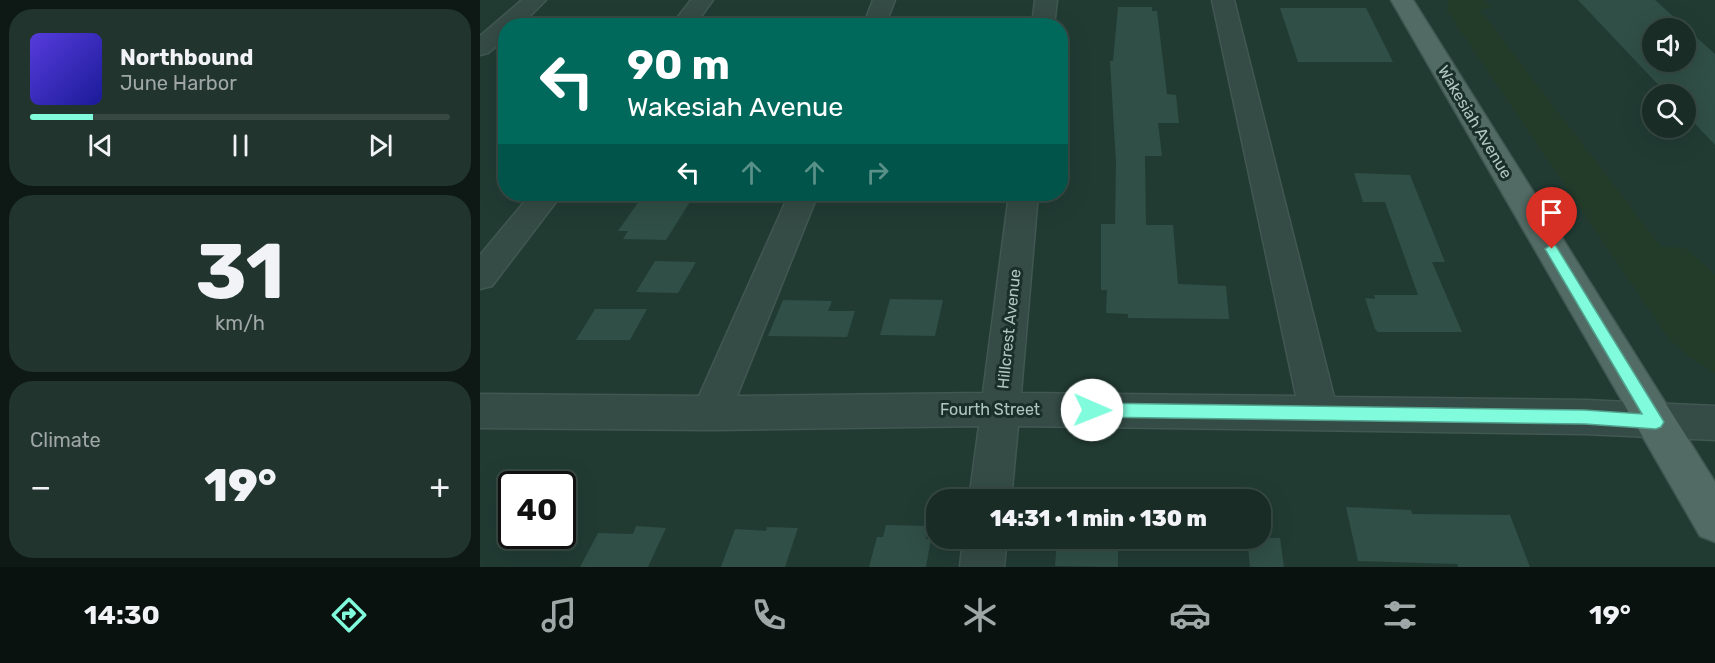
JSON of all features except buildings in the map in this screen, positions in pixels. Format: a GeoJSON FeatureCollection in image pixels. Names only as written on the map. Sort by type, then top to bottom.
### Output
{"type":"FeatureCollection","features":[{"type":"Feature","properties":{"kind":"main road","name":"Wakesiah Avenue"},"geometry":{"type":"LineString","coordinates":[[1402,0],[1715,521]]}},
{"type":"Feature","properties":{"kind":"street"},"geometry":{"type":"LineString","coordinates":[[515,18],[535,0]]}},
{"type":"Feature","properties":{"kind":"street"},"geometry":{"type":"LineString","coordinates":[[688,18],[702,0]]}},
{"type":"Feature","properties":{"kind":"street"},"geometry":{"type":"LineString","coordinates":[[876,18],[884,0]]}},
{"type":"Feature","properties":{"kind":"street"},"geometry":{"type":"LineString","coordinates":[[1044,18],[1046,0]]}},
{"type":"Feature","properties":{"kind":"street"},"geometry":{"type":"LineString","coordinates":[[1222,0],[1319,412]]}},
{"type":"Feature","properties":{"kind":"street"},"geometry":{"type":"LineString","coordinates":[[480,48],[498,33]]}},
{"type":"Feature","properties":{"kind":"street"},"geometry":{"type":"LineString","coordinates":[[480,277],[541,201]]}},
{"type":"Feature","properties":{"kind":"street"},"geometry":{"type":"LineString","coordinates":[[711,413],[800,201]]}},
{"type":"Feature","properties":{"kind":"street","name":"Hillcrest Avenue"},"geometry":{"type":"LineString","coordinates":[[991,489],[1023,201]]}},
{"type":"Feature","properties":{"kind":"street","name":"Fourth Street"},"geometry":{"type":"LineString","coordinates":[[480,411],[711,413],[1001,409],[1319,412],[1585,417],[1715,423]]}},
{"type":"Feature","properties":{"kind":"street"},"geometry":{"type":"LineString","coordinates":[[982,567],[984,549]]}},
{"type":"Feature","properties":{"kind":"green space"},"geometry":{"type":"Polygon","coordinates":[[[1448,0],[1484,0],[1492,6],[1480,10],[1661,247],[1686,248],[1715,275],[1715,373],[1688,356],[1669,339],[1447,11],[1448,0]]]}},
{"type":"Feature","properties":{"kind":"route"},"geometry":{"type":"LineString","coordinates":[[1092,410],[1585,417],[1656,422],[1552,249]]}}]}
